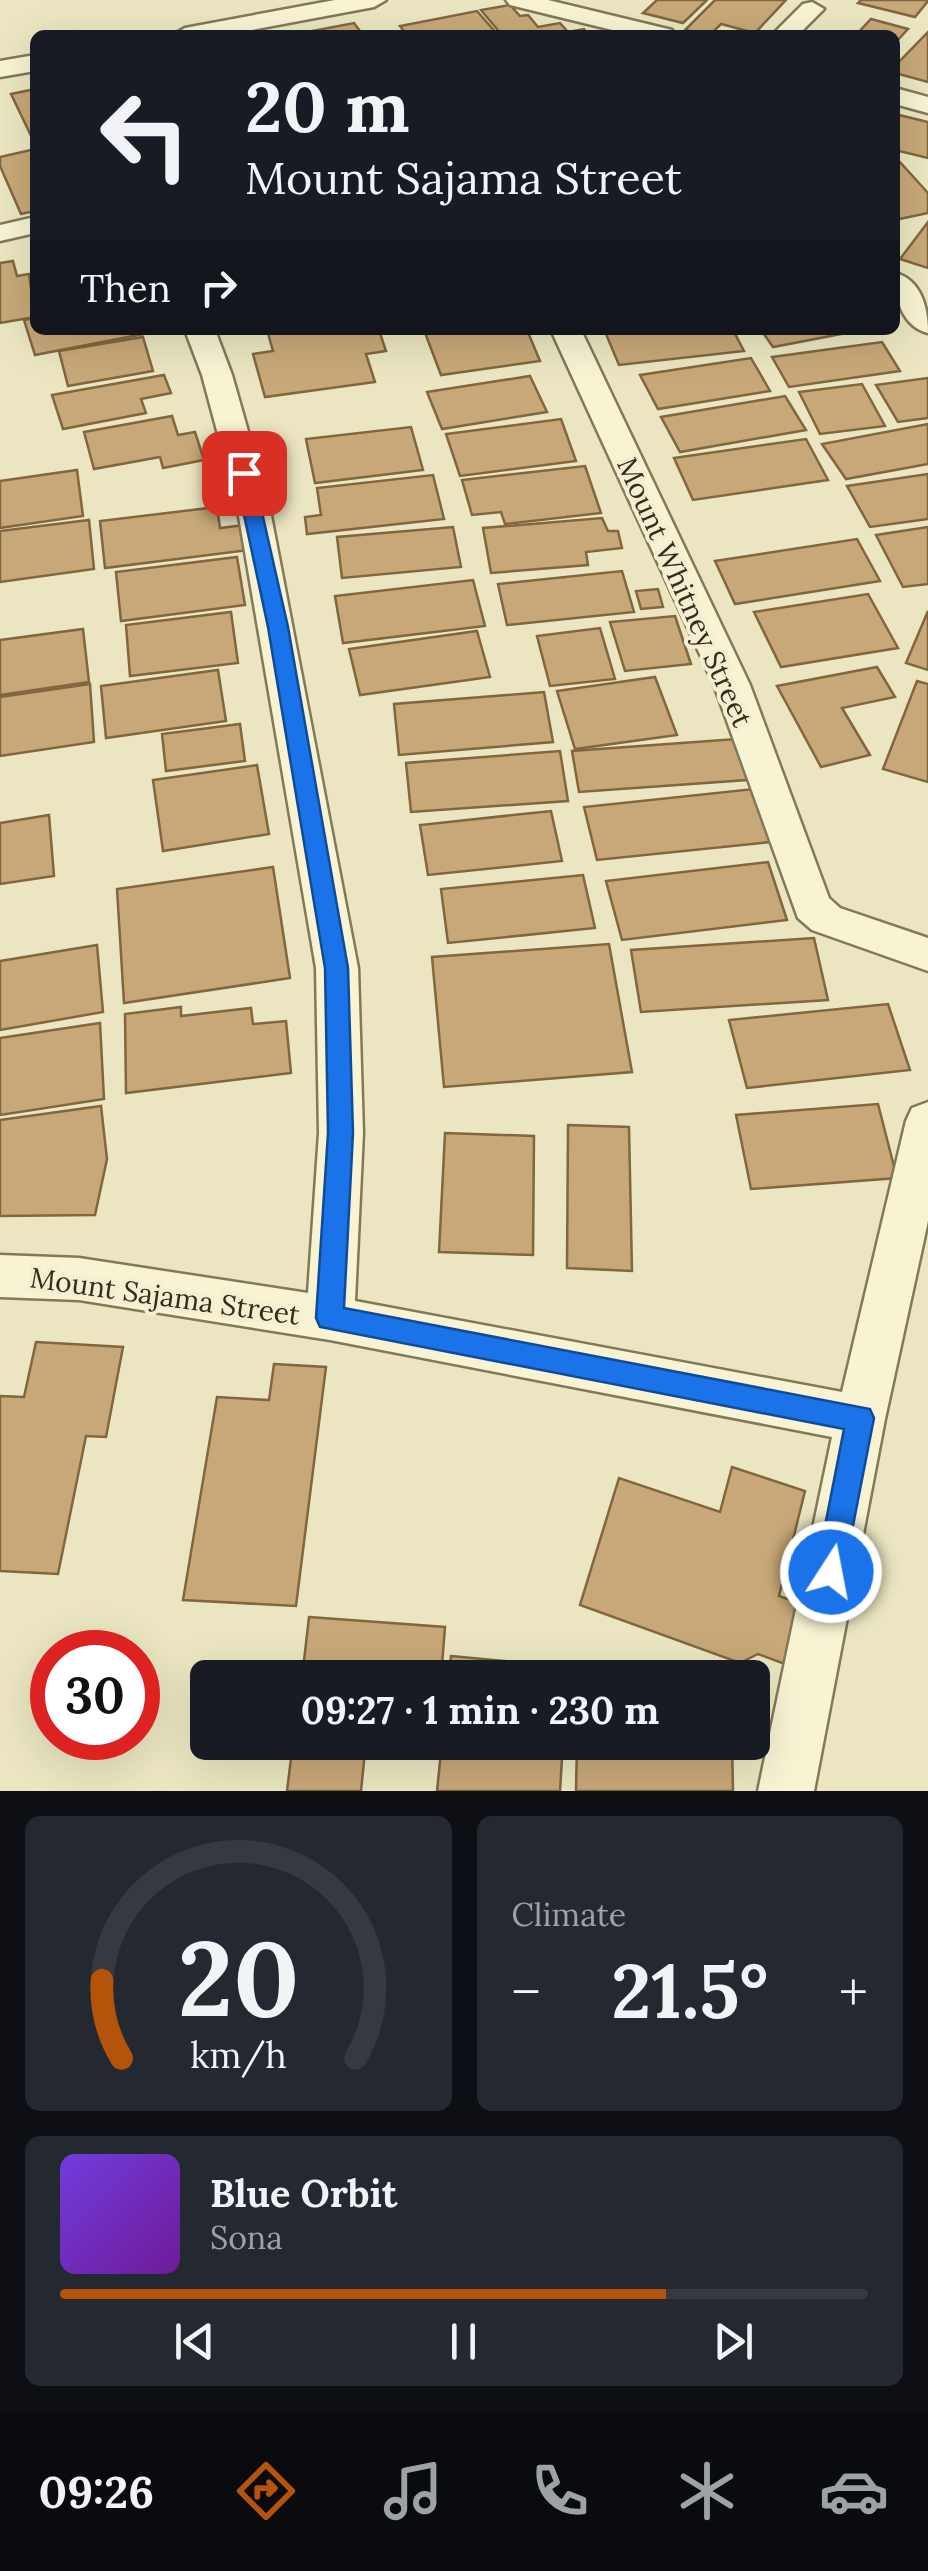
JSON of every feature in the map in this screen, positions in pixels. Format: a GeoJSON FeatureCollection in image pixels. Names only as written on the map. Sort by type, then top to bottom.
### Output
{"type":"FeatureCollection","features":[{"type":"Feature","properties":{"kind":"street"},"geometry":{"type":"LineString","coordinates":[[211,30],[374,0]]}},
{"type":"Feature","properties":{"kind":"street"},"geometry":{"type":"LineString","coordinates":[[518,0],[642,30]]}},
{"type":"Feature","properties":{"kind":"street"},"geometry":{"type":"LineString","coordinates":[[789,30],[812,9]]}},
{"type":"Feature","properties":{"kind":"street"},"geometry":{"type":"LineString","coordinates":[[0,69],[30,63]]}},
{"type":"Feature","properties":{"kind":"street"},"geometry":{"type":"LineString","coordinates":[[900,97],[928,105]]}},
{"type":"Feature","properties":{"kind":"street"},"geometry":{"type":"LineString","coordinates":[[0,233],[30,226]]}},
{"type":"Feature","properties":{"kind":"street"},"geometry":{"type":"LineString","coordinates":[[900,288],[928,324]]}},
{"type":"Feature","properties":{"kind":"street"},"geometry":{"type":"LineString","coordinates":[[202,335],[218,376],[256,523],[336,968],[341,1133],[330,1318]]}},
{"type":"Feature","properties":{"kind":"street","name":"Mount Whitney Street"},"geometry":{"type":"LineString","coordinates":[[568,335],[732,685],[812,908],[826,919],[928,955]]}},
{"type":"Feature","properties":{"kind":"street"},"geometry":{"type":"LineString","coordinates":[[786,1791],[860,1418],[928,1120]]}},
{"type":"Feature","properties":{"kind":"street","name":"Mount Sajama Street"},"geometry":{"type":"LineString","coordinates":[[0,1276],[79,1279],[330,1318],[860,1418]]}},
{"type":"Feature","properties":{"kind":"building"},"geometry":{"type":"Polygon","coordinates":[[[657,0],[707,0],[683,23],[643,13],[657,0]]]}},
{"type":"Feature","properties":{"kind":"building"},"geometry":{"type":"Polygon","coordinates":[[[715,0],[786,0],[758,30],[721,24],[715,30],[685,30],[715,0]]]}},
{"type":"Feature","properties":{"kind":"building"},"geometry":{"type":"Polygon","coordinates":[[[928,1],[915,17],[858,3],[928,1]]]}},
{"type":"Feature","properties":{"kind":"building"},"geometry":{"type":"Polygon","coordinates":[[[510,5],[520,16],[528,15],[538,27],[560,23],[566,30],[498,30],[481,10],[510,5]]]}},
{"type":"Feature","properties":{"kind":"building"},"geometry":{"type":"Polygon","coordinates":[[[477,11],[494,30],[403,30],[400,26],[477,11]]]}},
{"type":"Feature","properties":{"kind":"building"},"geometry":{"type":"Polygon","coordinates":[[[871,19],[908,29],[900,38],[900,30],[861,30],[871,19]]]}},
{"type":"Feature","properties":{"kind":"building"},"geometry":{"type":"Polygon","coordinates":[[[354,23],[359,30],[317,30],[354,23]]]}},
{"type":"Feature","properties":{"kind":"building"},"geometry":{"type":"Polygon","coordinates":[[[928,32],[928,82],[900,74],[900,61],[928,32]]]}},
{"type":"Feature","properties":{"kind":"building"},"geometry":{"type":"Polygon","coordinates":[[[30,90],[30,134],[11,94],[30,90]]]}},
{"type":"Feature","properties":{"kind":"building"},"geometry":{"type":"Polygon","coordinates":[[[900,115],[928,122],[928,158],[900,151],[900,115]]]}},
{"type":"Feature","properties":{"kind":"building"},"geometry":{"type":"Polygon","coordinates":[[[30,150],[30,212],[21,214],[0,166],[0,157],[30,150]]]}},
{"type":"Feature","properties":{"kind":"building"},"geometry":{"type":"Polygon","coordinates":[[[900,162],[928,193],[928,213],[900,219],[900,162]]]}},
{"type":"Feature","properties":{"kind":"building"},"geometry":{"type":"Polygon","coordinates":[[[928,222],[928,268],[900,259],[928,222]]]}},
{"type":"Feature","properties":{"kind":"building"},"geometry":{"type":"Polygon","coordinates":[[[13,261],[17,276],[29,274],[30,318],[0,323],[0,263],[13,261]]]}},
{"type":"Feature","properties":{"kind":"building"},"geometry":{"type":"Polygon","coordinates":[[[30,319],[30,335],[138,335],[35,355],[24,320],[30,319]]]}},
{"type":"Feature","properties":{"kind":"building"},"geometry":{"type":"Polygon","coordinates":[[[268,335],[381,335],[386,351],[366,354],[375,382],[265,397],[253,354],[273,351],[268,335]]]}},
{"type":"Feature","properties":{"kind":"building"},"geometry":{"type":"Polygon","coordinates":[[[426,335],[529,335],[540,361],[441,375],[426,335]]]}},
{"type":"Feature","properties":{"kind":"building"},"geometry":{"type":"Polygon","coordinates":[[[606,335],[736,335],[744,351],[619,365],[606,335]]]}},
{"type":"Feature","properties":{"kind":"building"},"geometry":{"type":"Polygon","coordinates":[[[765,335],[836,335],[773,347],[765,335]]]}},
{"type":"Feature","properties":{"kind":"building"},"geometry":{"type":"Polygon","coordinates":[[[143,337],[153,371],[68,386],[59,351],[143,337]]]}},
{"type":"Feature","properties":{"kind":"building"},"geometry":{"type":"Polygon","coordinates":[[[882,342],[900,371],[789,387],[772,357],[882,342]]]}},
{"type":"Feature","properties":{"kind":"building"},"geometry":{"type":"Polygon","coordinates":[[[751,358],[770,391],[658,409],[640,375],[751,358]]]}},
{"type":"Feature","properties":{"kind":"building"},"geometry":{"type":"Polygon","coordinates":[[[164,375],[171,393],[141,399],[146,413],[63,429],[52,395],[164,375]]]}},
{"type":"Feature","properties":{"kind":"building"},"geometry":{"type":"Polygon","coordinates":[[[530,376],[547,412],[442,429],[427,392],[530,376]]]}},
{"type":"Feature","properties":{"kind":"building"},"geometry":{"type":"Polygon","coordinates":[[[928,378],[928,418],[898,422],[876,385],[928,378]]]}},
{"type":"Feature","properties":{"kind":"building"},"geometry":{"type":"Polygon","coordinates":[[[862,384],[885,426],[820,434],[799,392],[862,384]]]}},
{"type":"Feature","properties":{"kind":"building"},"geometry":{"type":"Polygon","coordinates":[[[785,396],[806,430],[680,452],[661,417],[785,396]]]}},
{"type":"Feature","properties":{"kind":"building"},"geometry":{"type":"Polygon","coordinates":[[[172,416],[178,435],[195,432],[204,460],[163,468],[160,457],[94,469],[84,432],[172,416]]]}},
{"type":"Feature","properties":{"kind":"building"},"geometry":{"type":"Polygon","coordinates":[[[561,419],[576,461],[460,476],[446,434],[561,419]]]}},
{"type":"Feature","properties":{"kind":"building"},"geometry":{"type":"Polygon","coordinates":[[[928,424],[928,464],[846,479],[822,444],[928,424]]]}},
{"type":"Feature","properties":{"kind":"building"},"geometry":{"type":"Polygon","coordinates":[[[411,427],[423,470],[315,483],[306,439],[411,427]]]}},
{"type":"Feature","properties":{"kind":"building"},"geometry":{"type":"Polygon","coordinates":[[[806,439],[828,480],[693,500],[674,458],[806,439]]]}},
{"type":"Feature","properties":{"kind":"building"},"geometry":{"type":"Polygon","coordinates":[[[585,466],[601,513],[505,524],[501,512],[472,515],[462,480],[585,466]]]}},
{"type":"Feature","properties":{"kind":"building"},"geometry":{"type":"Polygon","coordinates":[[[77,470],[83,516],[0,528],[0,481],[77,470]]]}},
{"type":"Feature","properties":{"kind":"building"},"geometry":{"type":"Polygon","coordinates":[[[928,474],[928,519],[870,527],[847,486],[928,474]]]}},
{"type":"Feature","properties":{"kind":"building"},"geometry":{"type":"Polygon","coordinates":[[[433,475],[444,519],[307,534],[305,517],[321,515],[317,488],[433,475]]]}},
{"type":"Feature","properties":{"kind":"building"},"geometry":{"type":"Polygon","coordinates":[[[217,507],[220,528],[245,525],[249,550],[105,568],[100,521],[217,507]]]}},
{"type":"Feature","properties":{"kind":"building"},"geometry":{"type":"Polygon","coordinates":[[[602,518],[608,531],[618,531],[622,548],[586,552],[588,565],[491,573],[483,528],[602,518]]]}},
{"type":"Feature","properties":{"kind":"building"},"geometry":{"type":"Polygon","coordinates":[[[89,520],[94,569],[0,582],[0,531],[89,520]]]}},
{"type":"Feature","properties":{"kind":"building"},"geometry":{"type":"Polygon","coordinates":[[[453,527],[461,567],[342,578],[337,537],[453,527]]]}},
{"type":"Feature","properties":{"kind":"building"},"geometry":{"type":"Polygon","coordinates":[[[928,527],[928,584],[903,587],[876,535],[928,527]]]}},
{"type":"Feature","properties":{"kind":"building"},"geometry":{"type":"Polygon","coordinates":[[[857,539],[880,581],[735,604],[715,561],[857,539]]]}},
{"type":"Feature","properties":{"kind":"building"},"geometry":{"type":"Polygon","coordinates":[[[237,557],[245,605],[121,621],[116,572],[237,557]]]}},
{"type":"Feature","properties":{"kind":"building"},"geometry":{"type":"Polygon","coordinates":[[[622,571],[634,612],[507,625],[498,584],[622,571]]]}},
{"type":"Feature","properties":{"kind":"building"},"geometry":{"type":"Polygon","coordinates":[[[473,580],[485,626],[343,643],[335,596],[473,580]]]}},
{"type":"Feature","properties":{"kind":"building"},"geometry":{"type":"Polygon","coordinates":[[[658,589],[663,607],[641,609],[636,591],[658,589]]]}},
{"type":"Feature","properties":{"kind":"building"},"geometry":{"type":"Polygon","coordinates":[[[868,594],[898,648],[781,667],[754,612],[868,594]]]}},
{"type":"Feature","properties":{"kind":"building"},"geometry":{"type":"Polygon","coordinates":[[[928,611],[928,670],[906,663],[928,611]]]}},
{"type":"Feature","properties":{"kind":"building"},"geometry":{"type":"Polygon","coordinates":[[[231,612],[238,663],[130,676],[126,625],[231,612]]]}},
{"type":"Feature","properties":{"kind":"building"},"geometry":{"type":"Polygon","coordinates":[[[675,616],[691,664],[625,671],[610,622],[675,616]]]}},
{"type":"Feature","properties":{"kind":"building"},"geometry":{"type":"Polygon","coordinates":[[[600,628],[615,679],[550,686],[537,636],[600,628]]]}},
{"type":"Feature","properties":{"kind":"building"},"geometry":{"type":"Polygon","coordinates":[[[83,629],[89,682],[0,695],[0,640],[83,629]]]}},
{"type":"Feature","properties":{"kind":"building"},"geometry":{"type":"Polygon","coordinates":[[[477,631],[490,677],[360,695],[349,649],[477,631]]]}},
{"type":"Feature","properties":{"kind":"building"},"geometry":{"type":"Polygon","coordinates":[[[877,667],[895,697],[842,708],[870,755],[821,767],[777,686],[877,667]]]}},
{"type":"Feature","properties":{"kind":"building"},"geometry":{"type":"Polygon","coordinates":[[[218,670],[226,721],[106,738],[101,686],[218,670]]]}},
{"type":"Feature","properties":{"kind":"building"},"geometry":{"type":"Polygon","coordinates":[[[655,677],[677,735],[575,749],[557,691],[655,677]]]}},
{"type":"Feature","properties":{"kind":"building"},"geometry":{"type":"Polygon","coordinates":[[[917,681],[928,684],[928,782],[883,769],[917,681]]]}},
{"type":"Feature","properties":{"kind":"building"},"geometry":{"type":"Polygon","coordinates":[[[90,684],[94,742],[0,756],[0,697],[90,684]]]}},
{"type":"Feature","properties":{"kind":"building"},"geometry":{"type":"Polygon","coordinates":[[[544,692],[553,742],[399,755],[394,704],[544,692]]]}},
{"type":"Feature","properties":{"kind":"building"},"geometry":{"type":"Polygon","coordinates":[[[240,724],[245,761],[166,771],[162,734],[240,724]]]}},
{"type":"Feature","properties":{"kind":"building"},"geometry":{"type":"Polygon","coordinates":[[[750,738],[761,779],[579,792],[572,751],[750,738]]]}},
{"type":"Feature","properties":{"kind":"building"},"geometry":{"type":"Polygon","coordinates":[[[560,751],[568,801],[411,812],[406,763],[560,751]]]}},
{"type":"Feature","properties":{"kind":"building"},"geometry":{"type":"Polygon","coordinates":[[[257,765],[269,834],[163,851],[153,780],[257,765]]]}},
{"type":"Feature","properties":{"kind":"building"},"geometry":{"type":"Polygon","coordinates":[[[763,788],[780,841],[597,860],[584,807],[763,788]]]}},
{"type":"Feature","properties":{"kind":"building"},"geometry":{"type":"Polygon","coordinates":[[[551,811],[562,861],[428,875],[420,825],[551,811]]]}},
{"type":"Feature","properties":{"kind":"building"},"geometry":{"type":"Polygon","coordinates":[[[49,815],[54,876],[0,884],[0,823],[49,815]]]}},
{"type":"Feature","properties":{"kind":"building"},"geometry":{"type":"Polygon","coordinates":[[[768,862],[787,920],[622,940],[606,881],[768,862]]]}},
{"type":"Feature","properties":{"kind":"building"},"geometry":{"type":"Polygon","coordinates":[[[273,867],[290,978],[124,1003],[117,889],[273,867]]]}},
{"type":"Feature","properties":{"kind":"building"},"geometry":{"type":"Polygon","coordinates":[[[583,875],[595,928],[448,943],[441,889],[583,875]]]}},
{"type":"Feature","properties":{"kind":"building"},"geometry":{"type":"Polygon","coordinates":[[[814,938],[828,1000],[641,1012],[631,950],[814,938]]]}},
{"type":"Feature","properties":{"kind":"building"},"geometry":{"type":"Polygon","coordinates":[[[609,944],[632,1072],[444,1087],[432,957],[609,944]]]}},
{"type":"Feature","properties":{"kind":"building"},"geometry":{"type":"Polygon","coordinates":[[[97,945],[103,1012],[0,1030],[0,961],[97,945]]]}},
{"type":"Feature","properties":{"kind":"building"},"geometry":{"type":"Polygon","coordinates":[[[888,1004],[910,1070],[747,1088],[729,1020],[888,1004]]]}},
{"type":"Feature","properties":{"kind":"building"},"geometry":{"type":"Polygon","coordinates":[[[181,1007],[181,1016],[251,1008],[253,1024],[286,1021],[291,1073],[126,1093],[125,1014],[181,1007]]]}},
{"type":"Feature","properties":{"kind":"building"},"geometry":{"type":"Polygon","coordinates":[[[100,1023],[104,1099],[0,1115],[0,1038],[100,1023]]]}},
{"type":"Feature","properties":{"kind":"building"},"geometry":{"type":"Polygon","coordinates":[[[878,1104],[897,1178],[751,1189],[736,1115],[878,1104]]]}},
{"type":"Feature","properties":{"kind":"building"},"geometry":{"type":"Polygon","coordinates":[[[101,1106],[107,1159],[95,1215],[0,1216],[0,1120],[101,1106]]]}},
{"type":"Feature","properties":{"kind":"building"},"geometry":{"type":"Polygon","coordinates":[[[568,1125],[629,1127],[632,1271],[567,1268],[568,1125]]]}},
{"type":"Feature","properties":{"kind":"building"},"geometry":{"type":"Polygon","coordinates":[[[445,1133],[534,1136],[533,1255],[439,1252],[445,1133]]]}},
{"type":"Feature","properties":{"kind":"building"},"geometry":{"type":"Polygon","coordinates":[[[36,1342],[123,1347],[106,1437],[86,1436],[58,1574],[0,1571],[0,1396],[24,1397],[36,1342]]]}},
{"type":"Feature","properties":{"kind":"building"},"geometry":{"type":"Polygon","coordinates":[[[274,1364],[326,1367],[296,1606],[183,1600],[217,1397],[269,1400],[274,1364]]]}},
{"type":"Feature","properties":{"kind":"building"},"geometry":{"type":"Polygon","coordinates":[[[732,1467],[805,1491],[779,1596],[807,1606],[793,1667],[758,1654],[746,1660],[732,1660],[580,1605],[619,1478],[720,1512],[732,1467]]]}},
{"type":"Feature","properties":{"kind":"building"},"geometry":{"type":"Polygon","coordinates":[[[309,1617],[445,1627],[442,1660],[304,1660],[309,1617]]]}},
{"type":"Feature","properties":{"kind":"building"},"geometry":{"type":"Polygon","coordinates":[[[451,1656],[493,1660],[451,1660],[451,1656]]]}},
{"type":"Feature","properties":{"kind":"building"},"geometry":{"type":"Polygon","coordinates":[[[291,1760],[364,1760],[361,1791],[287,1791],[291,1760]]]}},
{"type":"Feature","properties":{"kind":"building"},"geometry":{"type":"Polygon","coordinates":[[[440,1760],[562,1760],[560,1791],[437,1791],[440,1760]]]}},
{"type":"Feature","properties":{"kind":"building"},"geometry":{"type":"Polygon","coordinates":[[[577,1760],[732,1760],[733,1791],[576,1791],[577,1760]]]}},
{"type":"Feature","properties":{"kind":"route"},"geometry":{"type":"LineString","coordinates":[[244,473],[278,627],[336,968],[341,1133],[330,1318],[860,1418],[831,1572]]}}]}
